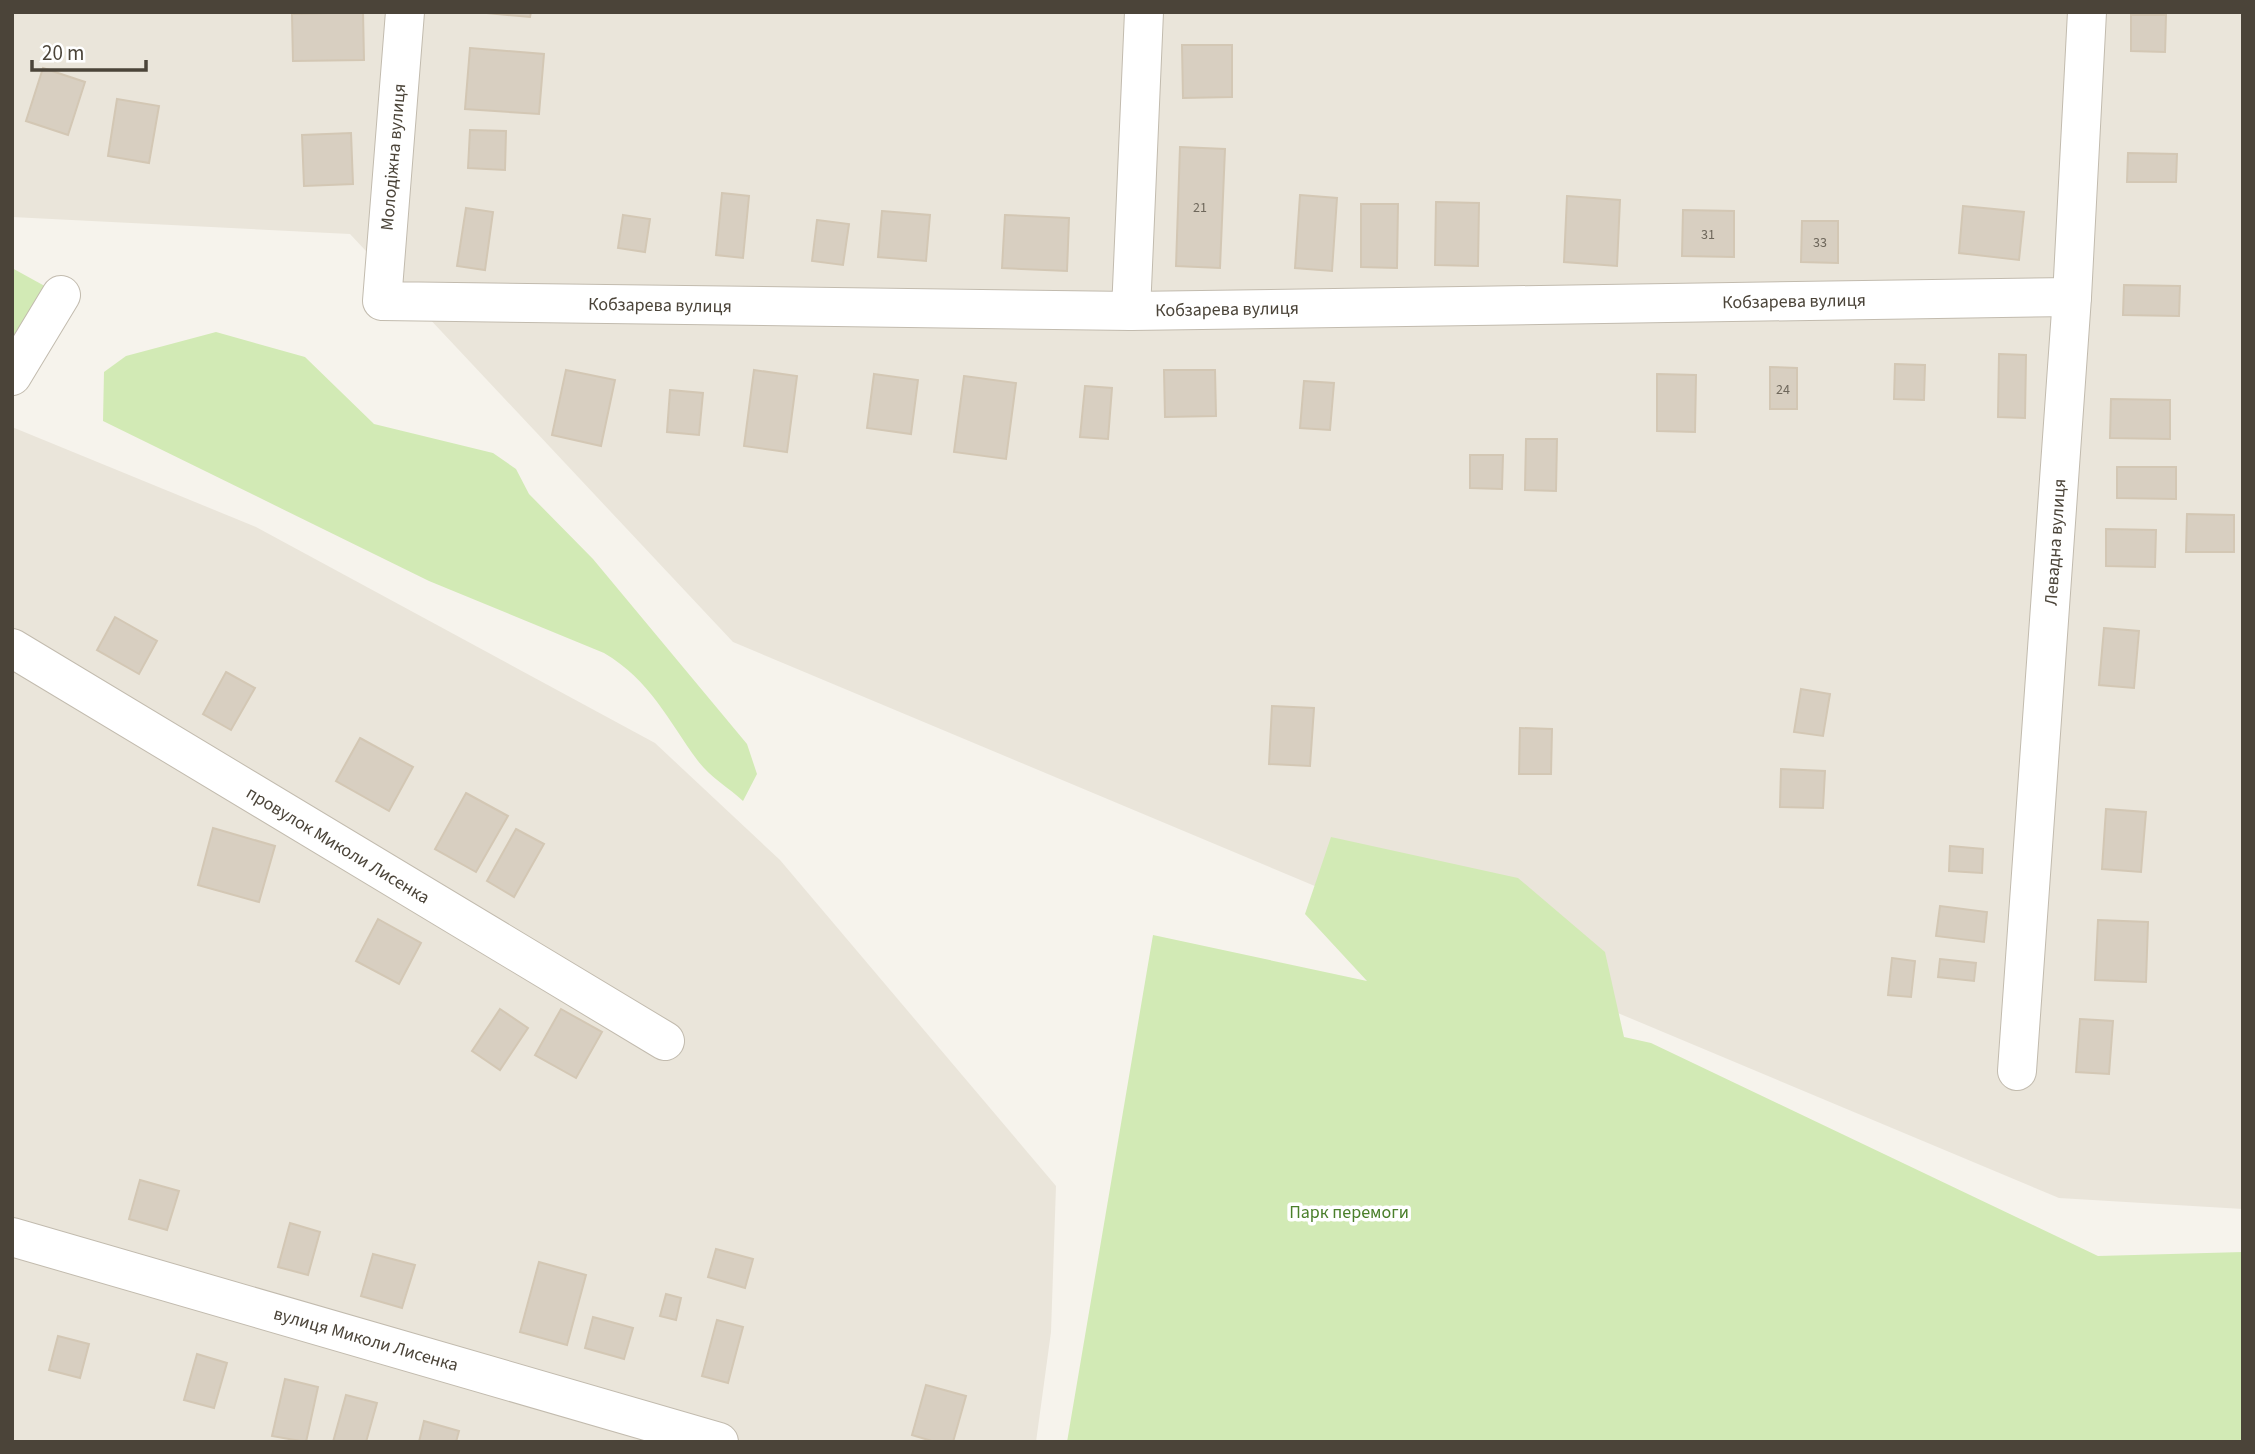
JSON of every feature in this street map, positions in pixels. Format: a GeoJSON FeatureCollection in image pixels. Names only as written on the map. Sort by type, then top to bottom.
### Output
{"type":"FeatureCollection","features":[{"type":"Feature","properties":{"kind":"street","name":"Молодіжна вулиця"},"geometry":{"type":"LineString","coordinates":[[382,301],[405,12]]}},
{"type":"Feature","properties":{"kind":"street"},"geometry":{"type":"LineString","coordinates":[[1131,311],[1144,12]]}},
{"type":"Feature","properties":{"kind":"street","name":"Левадна вулиця"},"geometry":{"type":"LineString","coordinates":[[2017,1071],[2072,297],[2087,12]]}},
{"type":"Feature","properties":{"kind":"street"},"geometry":{"type":"LineString","coordinates":[[12,376],[61,295]]}},
{"type":"Feature","properties":{"kind":"street","name":"Кобзарева вулиця"},"geometry":{"type":"LineString","coordinates":[[382,301],[1131,311],[2072,297]]}},
{"type":"Feature","properties":{"kind":"street","name":"провулок Миколи Лисенка"},"geometry":{"type":"LineString","coordinates":[[12,648],[665,1041]]}},
{"type":"Feature","properties":{"kind":"street","name":"вулиця Миколи Лисенка"},"geometry":{"type":"LineString","coordinates":[[12,1237],[719,1442]]}},
{"type":"Feature","properties":{"kind":"shaded area"},"geometry":{"type":"Polygon","coordinates":[[[12,12],[2243,12],[2243,1209],[2059,1198],[733,642],[350,234],[12,217],[12,12]]]}},
{"type":"Feature","properties":{"kind":"shaded area"},"geometry":{"type":"Polygon","coordinates":[[[12,427],[256,527],[655,743],[780,860],[1056,1186],[1051,1332],[1036,1442],[12,1442],[12,427]]]}},
{"type":"Feature","properties":{"kind":"green space"},"geometry":{"type":"Polygon","coordinates":[[[12,268],[61,295],[12,376],[12,268]]]}},
{"type":"Feature","properties":{"kind":"green space"},"geometry":{"type":"Polygon","coordinates":[[[216,332],[305,357],[374,424],[493,453],[516,469],[529,494],[593,559],[747,744],[757,774],[743,801],[703,766],[646,688],[604,653],[429,581],[103,421],[104,372],[126,356],[216,332]]]}},
{"type":"Feature","properties":{"kind":"green space","name":"Парк перемоги"},"geometry":{"type":"Polygon","coordinates":[[[1331,837],[1518,878],[1605,952],[1624,1037],[1651,1043],[2098,1256],[2243,1252],[2243,1442],[1067,1442],[1153,935],[1367,981],[1305,914],[1331,837]]]}},
{"type":"Feature","properties":{"kind":"building"},"geometry":{"type":"Polygon","coordinates":[[[363,12],[364,60],[293,61],[292,14],[363,12]]]}},
{"type":"Feature","properties":{"kind":"building"},"geometry":{"type":"Polygon","coordinates":[[[476,12],[531,12],[530,17],[476,12]]]}},
{"type":"Feature","properties":{"kind":"building"},"geometry":{"type":"Polygon","coordinates":[[[2131,15],[2166,15],[2165,52],[2131,51],[2131,15]]]}},
{"type":"Feature","properties":{"kind":"building"},"geometry":{"type":"Polygon","coordinates":[[[1182,45],[1232,45],[1232,97],[1183,98],[1182,45]]]}},
{"type":"Feature","properties":{"kind":"building"},"geometry":{"type":"Polygon","coordinates":[[[470,48],[544,54],[539,114],[465,109],[470,48]]]}},
{"type":"Feature","properties":{"kind":"building"},"geometry":{"type":"Polygon","coordinates":[[[43,68],[85,82],[68,135],[26,121],[43,68]]]}},
{"type":"Feature","properties":{"kind":"building"},"geometry":{"type":"Polygon","coordinates":[[[117,99],[159,106],[149,163],[108,156],[117,99]]]}},
{"type":"Feature","properties":{"kind":"building"},"geometry":{"type":"Polygon","coordinates":[[[470,130],[506,131],[505,170],[468,168],[470,130]]]}},
{"type":"Feature","properties":{"kind":"building"},"geometry":{"type":"Polygon","coordinates":[[[351,133],[353,184],[304,186],[302,135],[351,133]]]}},
{"type":"Feature","properties":{"kind":"building"},"geometry":{"type":"Polygon","coordinates":[[[1180,147],[1225,149],[1220,268],[1176,266],[1180,147]]]}},
{"type":"Feature","properties":{"kind":"building"},"geometry":{"type":"Polygon","coordinates":[[[2128,153],[2177,154],[2176,182],[2127,182],[2128,153]]]}},
{"type":"Feature","properties":{"kind":"building"},"geometry":{"type":"Polygon","coordinates":[[[722,193],[749,196],[743,258],[716,255],[722,193]]]}},
{"type":"Feature","properties":{"kind":"building"},"geometry":{"type":"Polygon","coordinates":[[[1300,195],[1337,198],[1332,271],[1295,268],[1300,195]]]}},
{"type":"Feature","properties":{"kind":"building"},"geometry":{"type":"Polygon","coordinates":[[[1567,196],[1620,200],[1617,266],[1564,262],[1567,196]]]}},
{"type":"Feature","properties":{"kind":"building"},"geometry":{"type":"Polygon","coordinates":[[[1436,202],[1479,203],[1478,266],[1435,265],[1436,202]]]}},
{"type":"Feature","properties":{"kind":"building"},"geometry":{"type":"Polygon","coordinates":[[[1361,204],[1398,204],[1397,268],[1361,267],[1361,204]]]}},
{"type":"Feature","properties":{"kind":"building"},"geometry":{"type":"Polygon","coordinates":[[[1963,206],[2024,212],[2019,260],[1959,253],[1963,206]]]}},
{"type":"Feature","properties":{"kind":"building"},"geometry":{"type":"Polygon","coordinates":[[[466,208],[493,212],[485,270],[457,266],[466,208]]]}},
{"type":"Feature","properties":{"kind":"building"},"geometry":{"type":"Polygon","coordinates":[[[1683,210],[1734,211],[1734,257],[1682,256],[1683,210]]]}},
{"type":"Feature","properties":{"kind":"building"},"geometry":{"type":"Polygon","coordinates":[[[882,211],[930,215],[926,261],[878,257],[882,211]]]}},
{"type":"Feature","properties":{"kind":"building"},"geometry":{"type":"Polygon","coordinates":[[[623,215],[650,219],[645,252],[618,248],[623,215]]]}},
{"type":"Feature","properties":{"kind":"building"},"geometry":{"type":"Polygon","coordinates":[[[1005,215],[1069,218],[1067,271],[1002,268],[1005,215]]]}},
{"type":"Feature","properties":{"kind":"building"},"geometry":{"type":"Polygon","coordinates":[[[817,220],[849,224],[843,265],[812,261],[817,220]]]}},
{"type":"Feature","properties":{"kind":"building"},"geometry":{"type":"Polygon","coordinates":[[[1802,221],[1838,221],[1838,263],[1801,262],[1802,221]]]}},
{"type":"Feature","properties":{"kind":"building"},"geometry":{"type":"Polygon","coordinates":[[[2124,285],[2180,286],[2179,316],[2123,315],[2124,285]]]}},
{"type":"Feature","properties":{"kind":"building"},"geometry":{"type":"Polygon","coordinates":[[[1999,354],[2026,355],[2025,418],[1998,417],[1999,354]]]}},
{"type":"Feature","properties":{"kind":"building"},"geometry":{"type":"Polygon","coordinates":[[[1895,364],[1925,365],[1924,400],[1894,399],[1895,364]]]}},
{"type":"Feature","properties":{"kind":"building"},"geometry":{"type":"Polygon","coordinates":[[[1770,367],[1797,368],[1797,409],[1770,409],[1770,367]]]}},
{"type":"Feature","properties":{"kind":"building"},"geometry":{"type":"Polygon","coordinates":[[[566,370],[615,380],[601,446],[552,435],[566,370]]]}},
{"type":"Feature","properties":{"kind":"building"},"geometry":{"type":"Polygon","coordinates":[[[754,370],[797,376],[787,452],[744,446],[754,370]]]}},
{"type":"Feature","properties":{"kind":"building"},"geometry":{"type":"Polygon","coordinates":[[[1164,370],[1215,370],[1216,416],[1165,417],[1164,370]]]}},
{"type":"Feature","properties":{"kind":"building"},"geometry":{"type":"Polygon","coordinates":[[[874,374],[918,380],[911,434],[867,428],[874,374]]]}},
{"type":"Feature","properties":{"kind":"building"},"geometry":{"type":"Polygon","coordinates":[[[1657,374],[1696,375],[1695,432],[1657,431],[1657,374]]]}},
{"type":"Feature","properties":{"kind":"building"},"geometry":{"type":"Polygon","coordinates":[[[964,376],[1016,383],[1006,459],[954,452],[964,376]]]}},
{"type":"Feature","properties":{"kind":"building"},"geometry":{"type":"Polygon","coordinates":[[[1304,381],[1334,383],[1330,430],[1300,428],[1304,381]]]}},
{"type":"Feature","properties":{"kind":"building"},"geometry":{"type":"Polygon","coordinates":[[[1085,386],[1112,388],[1108,439],[1080,437],[1085,386]]]}},
{"type":"Feature","properties":{"kind":"building"},"geometry":{"type":"Polygon","coordinates":[[[670,390],[703,393],[699,435],[667,432],[670,390]]]}},
{"type":"Feature","properties":{"kind":"building"},"geometry":{"type":"Polygon","coordinates":[[[2111,399],[2170,400],[2170,439],[2110,438],[2111,399]]]}},
{"type":"Feature","properties":{"kind":"building"},"geometry":{"type":"Polygon","coordinates":[[[1526,439],[1557,439],[1556,491],[1525,490],[1526,439]]]}},
{"type":"Feature","properties":{"kind":"building"},"geometry":{"type":"Polygon","coordinates":[[[1470,455],[1503,455],[1502,489],[1470,488],[1470,455]]]}},
{"type":"Feature","properties":{"kind":"building"},"geometry":{"type":"Polygon","coordinates":[[[2117,467],[2176,467],[2176,499],[2117,498],[2117,467]]]}},
{"type":"Feature","properties":{"kind":"building"},"geometry":{"type":"Polygon","coordinates":[[[2187,514],[2234,515],[2234,552],[2186,552],[2187,514]]]}},
{"type":"Feature","properties":{"kind":"building"},"geometry":{"type":"Polygon","coordinates":[[[2106,529],[2156,530],[2155,567],[2106,566],[2106,529]]]}},
{"type":"Feature","properties":{"kind":"building"},"geometry":{"type":"Polygon","coordinates":[[[115,617],[157,641],[139,674],[97,650],[115,617]]]}},
{"type":"Feature","properties":{"kind":"building"},"geometry":{"type":"Polygon","coordinates":[[[2104,628],[2139,631],[2134,688],[2099,685],[2104,628]]]}},
{"type":"Feature","properties":{"kind":"building"},"geometry":{"type":"Polygon","coordinates":[[[226,672],[255,688],[231,730],[203,714],[226,672]]]}},
{"type":"Feature","properties":{"kind":"building"},"geometry":{"type":"Polygon","coordinates":[[[1801,689],[1830,694],[1823,736],[1794,732],[1801,689]]]}},
{"type":"Feature","properties":{"kind":"building"},"geometry":{"type":"Polygon","coordinates":[[[1272,706],[1314,708],[1310,766],[1269,764],[1272,706]]]}},
{"type":"Feature","properties":{"kind":"building"},"geometry":{"type":"Polygon","coordinates":[[[1520,728],[1552,729],[1551,774],[1519,774],[1520,728]]]}},
{"type":"Feature","properties":{"kind":"building"},"geometry":{"type":"Polygon","coordinates":[[[360,738],[413,767],[389,811],[336,781],[360,738]]]}},
{"type":"Feature","properties":{"kind":"building"},"geometry":{"type":"Polygon","coordinates":[[[1781,769],[1825,771],[1823,808],[1780,807],[1781,769]]]}},
{"type":"Feature","properties":{"kind":"building"},"geometry":{"type":"Polygon","coordinates":[[[466,793],[508,816],[476,872],[435,849],[466,793]]]}},
{"type":"Feature","properties":{"kind":"building"},"geometry":{"type":"Polygon","coordinates":[[[2106,809],[2146,812],[2141,872],[2102,869],[2106,809]]]}},
{"type":"Feature","properties":{"kind":"building"},"geometry":{"type":"Polygon","coordinates":[[[213,828],[275,846],[259,902],[198,885],[213,828]]]}},
{"type":"Feature","properties":{"kind":"building"},"geometry":{"type":"Polygon","coordinates":[[[516,829],[544,844],[514,897],[487,881],[516,829]]]}},
{"type":"Feature","properties":{"kind":"building"},"geometry":{"type":"Polygon","coordinates":[[[1950,846],[1983,849],[1982,873],[1949,871],[1950,846]]]}},
{"type":"Feature","properties":{"kind":"building"},"geometry":{"type":"Polygon","coordinates":[[[1940,906],[1987,912],[1984,942],[1936,936],[1940,906]]]}},
{"type":"Feature","properties":{"kind":"building"},"geometry":{"type":"Polygon","coordinates":[[[378,919],[421,943],[399,984],[356,961],[378,919]]]}},
{"type":"Feature","properties":{"kind":"building"},"geometry":{"type":"Polygon","coordinates":[[[2098,920],[2148,922],[2146,982],[2095,980],[2098,920]]]}},
{"type":"Feature","properties":{"kind":"building"},"geometry":{"type":"Polygon","coordinates":[[[1892,958],[1915,961],[1911,997],[1888,995],[1892,958]]]}},
{"type":"Feature","properties":{"kind":"building"},"geometry":{"type":"Polygon","coordinates":[[[1940,959],[1976,963],[1974,981],[1938,977],[1940,959]]]}},
{"type":"Feature","properties":{"kind":"building"},"geometry":{"type":"Polygon","coordinates":[[[500,1009],[528,1028],[500,1070],[472,1051],[500,1009]]]}},
{"type":"Feature","properties":{"kind":"building"},"geometry":{"type":"Polygon","coordinates":[[[561,1009],[602,1032],[576,1078],[535,1055],[561,1009]]]}},
{"type":"Feature","properties":{"kind":"building"},"geometry":{"type":"Polygon","coordinates":[[[2080,1019],[2113,1021],[2109,1074],[2076,1072],[2080,1019]]]}},
{"type":"Feature","properties":{"kind":"building"},"geometry":{"type":"Polygon","coordinates":[[[140,1180],[179,1191],[167,1230],[129,1219],[140,1180]]]}},
{"type":"Feature","properties":{"kind":"building"},"geometry":{"type":"Polygon","coordinates":[[[290,1223],[320,1232],[308,1275],[278,1267],[290,1223]]]}},
{"type":"Feature","properties":{"kind":"building"},"geometry":{"type":"Polygon","coordinates":[[[716,1249],[753,1259],[745,1288],[708,1277],[716,1249]]]}},
{"type":"Feature","properties":{"kind":"building"},"geometry":{"type":"Polygon","coordinates":[[[373,1254],[415,1265],[402,1308],[361,1296],[373,1254]]]}},
{"type":"Feature","properties":{"kind":"building"},"geometry":{"type":"Polygon","coordinates":[[[539,1262],[586,1275],[567,1345],[520,1332],[539,1262]]]}},
{"type":"Feature","properties":{"kind":"building"},"geometry":{"type":"Polygon","coordinates":[[[666,1294],[681,1298],[676,1320],[660,1316],[666,1294]]]}},
{"type":"Feature","properties":{"kind":"building"},"geometry":{"type":"Polygon","coordinates":[[[593,1317],[633,1328],[624,1359],[585,1348],[593,1317]]]}},
{"type":"Feature","properties":{"kind":"building"},"geometry":{"type":"Polygon","coordinates":[[[717,1320],[743,1327],[728,1383],[702,1376],[717,1320]]]}},
{"type":"Feature","properties":{"kind":"building"},"geometry":{"type":"Polygon","coordinates":[[[58,1336],[89,1344],[80,1378],[49,1370],[58,1336]]]}},
{"type":"Feature","properties":{"kind":"building"},"geometry":{"type":"Polygon","coordinates":[[[197,1354],[227,1363],[214,1408],[184,1400],[197,1354]]]}},
{"type":"Feature","properties":{"kind":"building"},"geometry":{"type":"Polygon","coordinates":[[[285,1379],[318,1387],[306,1442],[272,1436],[285,1379]]]}},
{"type":"Feature","properties":{"kind":"building"},"geometry":{"type":"Polygon","coordinates":[[[926,1385],[966,1396],[953,1442],[935,1442],[912,1435],[926,1385]]]}},
{"type":"Feature","properties":{"kind":"building"},"geometry":{"type":"Polygon","coordinates":[[[346,1395],[377,1403],[366,1442],[333,1442],[346,1395]]]}},
{"type":"Feature","properties":{"kind":"building"},"geometry":{"type":"Polygon","coordinates":[[[424,1421],[459,1431],[456,1442],[419,1442],[424,1421]]]}}]}
